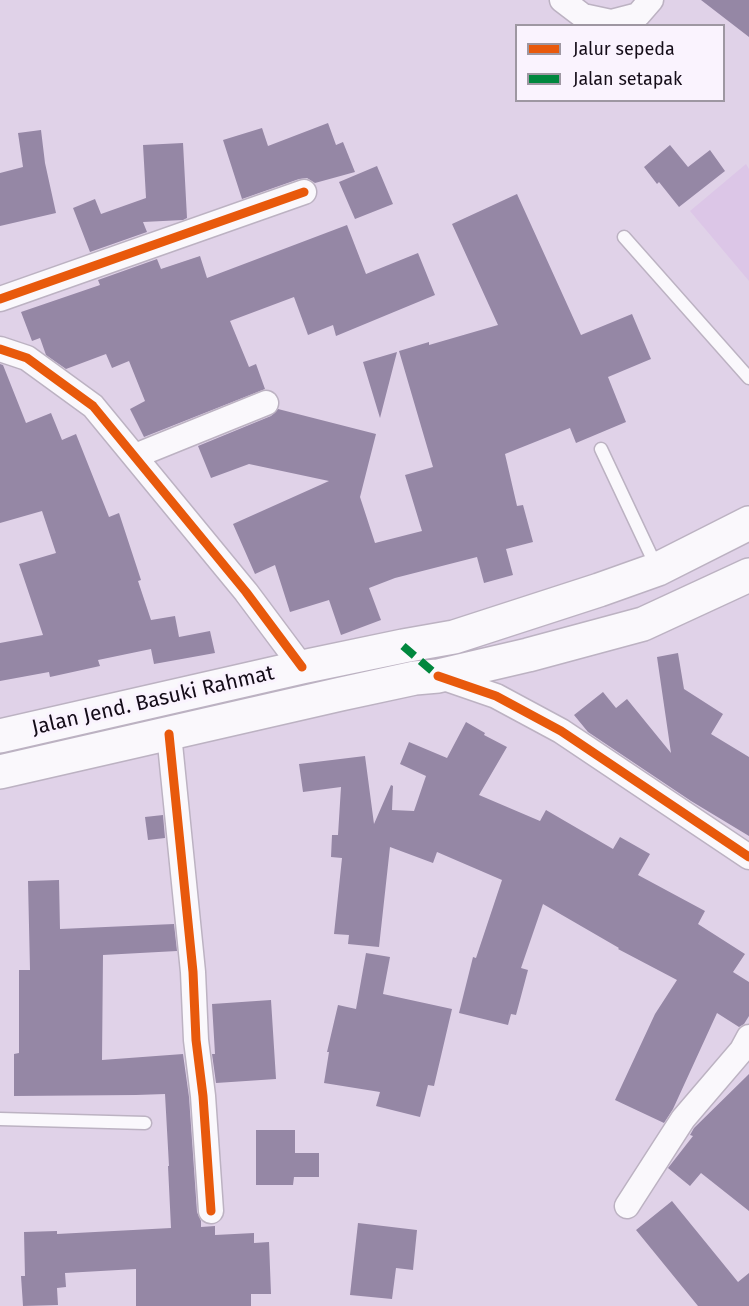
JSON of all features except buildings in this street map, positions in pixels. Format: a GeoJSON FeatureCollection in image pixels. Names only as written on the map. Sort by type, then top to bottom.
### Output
{"type":"FeatureCollection","features":[{"type":"Feature","properties":{"kind":"main road","name":"Jalan Jend. Basuki Rahmat"},"geometry":{"type":"LineString","coordinates":[[0,736],[302,667],[454,637],[600,590],[657,569],[749,523]]}},
{"type":"Feature","properties":{"kind":"main road","name":"Jalan Jend. Basuki Rahmat"},"geometry":{"type":"LineString","coordinates":[[0,772],[341,694],[415,678],[438,676],[528,655],[643,624],[749,575]]}},
{"type":"Feature","properties":{"kind":"street"},"geometry":{"type":"LineString","coordinates":[[562,0],[583,16],[611,22],[638,15],[651,0]]}},
{"type":"Feature","properties":{"kind":"street"},"geometry":{"type":"LineString","coordinates":[[0,299],[304,192]]}},
{"type":"Feature","properties":{"kind":"street"},"geometry":{"type":"LineString","coordinates":[[0,349],[27,358],[93,406],[246,592],[302,667]]}},
{"type":"Feature","properties":{"kind":"street"},"geometry":{"type":"LineString","coordinates":[[135,456],[266,403]]}},
{"type":"Feature","properties":{"kind":"street"},"geometry":{"type":"LineString","coordinates":[[438,676],[496,696],[561,731],[749,857]]}},
{"type":"Feature","properties":{"kind":"street"},"geometry":{"type":"LineString","coordinates":[[169,734],[193,972],[196,1040],[212,1210]]}},
{"type":"Feature","properties":{"kind":"street"},"geometry":{"type":"LineString","coordinates":[[627,1206],[683,1119],[742,1050],[749,1037]]}},
{"type":"Feature","properties":{"kind":"lane"},"geometry":{"type":"LineString","coordinates":[[624,237],[749,378]]}},
{"type":"Feature","properties":{"kind":"lane"},"geometry":{"type":"LineString","coordinates":[[601,449],[657,569]]}},
{"type":"Feature","properties":{"kind":"lane"},"geometry":{"type":"LineString","coordinates":[[0,1119],[145,1123]]}},
{"type":"Feature","properties":{"kind":"shaded area"},"geometry":{"type":"Polygon","coordinates":[[[746,164],[749,169],[749,281],[690,211],[746,164]]]}},
{"type":"Feature","properties":{"kind":"marked path"},"geometry":{"type":"LineString","coordinates":[[403,646],[438,676]]}},
{"type":"Feature","properties":{"kind":"cycle path"},"geometry":{"type":"LineString","coordinates":[[0,299],[304,192]]}},
{"type":"Feature","properties":{"kind":"cycle path"},"geometry":{"type":"LineString","coordinates":[[0,349],[27,358],[93,406],[246,592],[302,667]]}},
{"type":"Feature","properties":{"kind":"cycle path"},"geometry":{"type":"LineString","coordinates":[[438,676],[496,696],[561,731],[749,857]]}},
{"type":"Feature","properties":{"kind":"cycle path"},"geometry":{"type":"LineString","coordinates":[[169,734],[193,972],[196,1040],[203,1096],[211,1211]]}}]}
